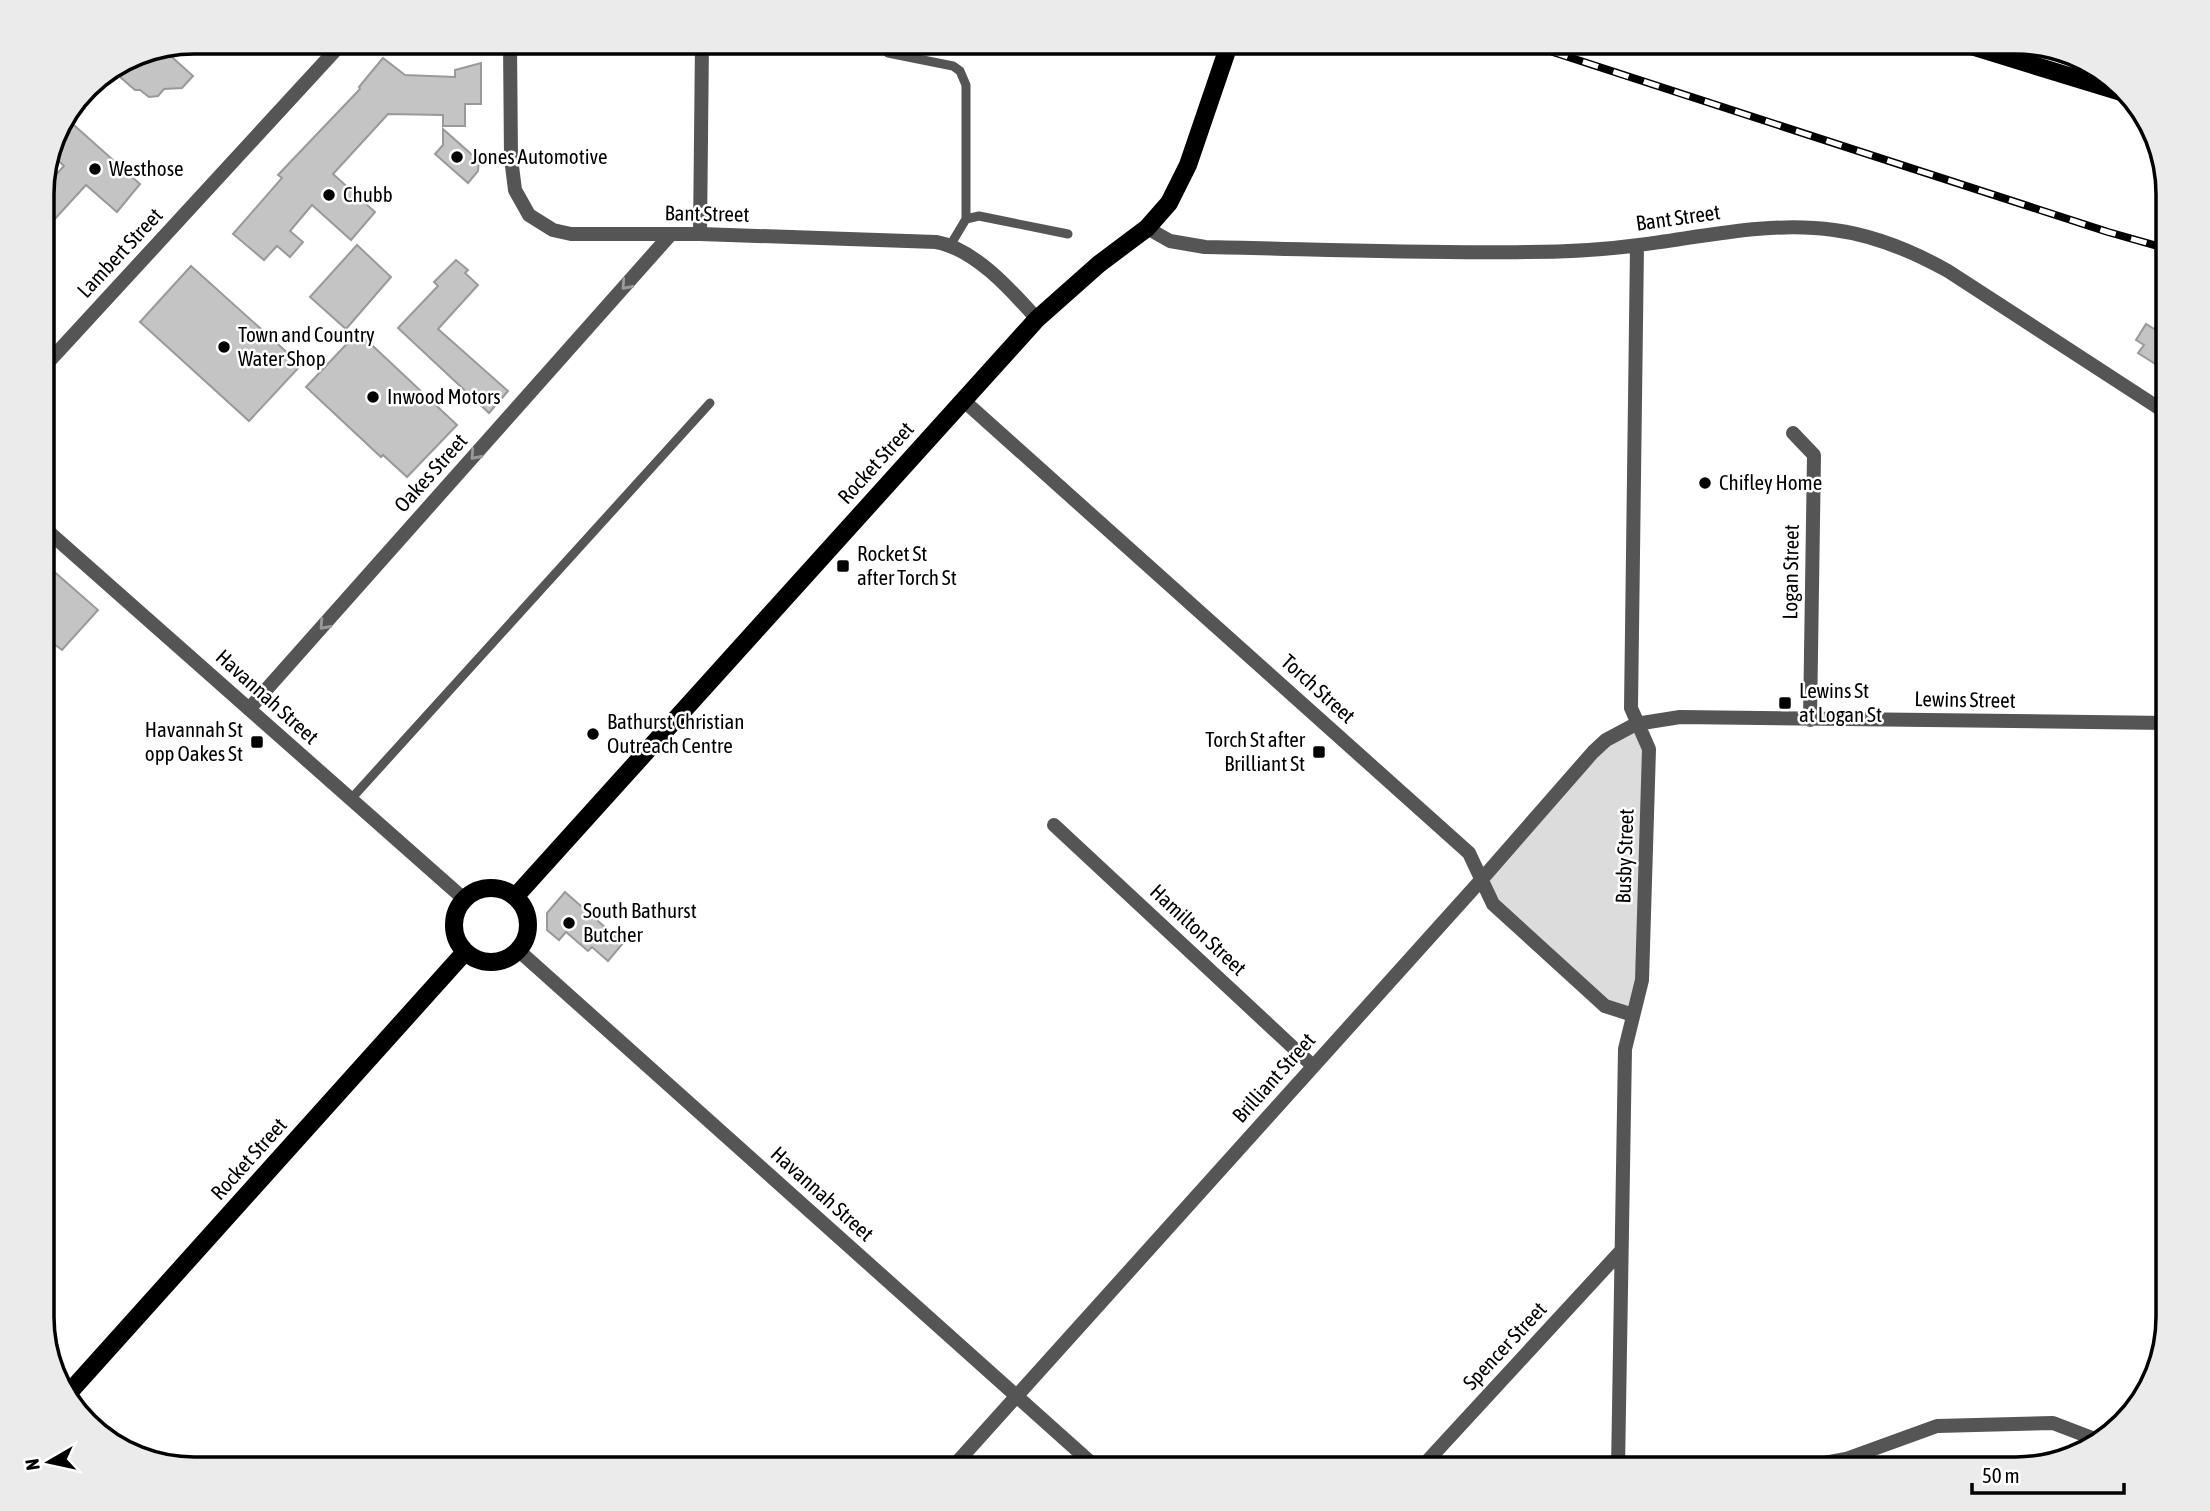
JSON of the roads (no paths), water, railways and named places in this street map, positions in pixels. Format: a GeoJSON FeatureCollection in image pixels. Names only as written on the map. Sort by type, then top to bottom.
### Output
{"type":"FeatureCollection","features":[{"type":"Feature","properties":{"kind":"main road","name":"Rocket Street"},"geometry":{"type":"LineString","coordinates":[[515,897],[1037,319],[1099,264],[1147,228],[1169,203],[1188,165],[1226,54]]}},
{"type":"Feature","properties":{"kind":"main road"},"geometry":{"type":"LineString","coordinates":[[1997,54],[2106,87]]}},
{"type":"Feature","properties":{"kind":"main road"},"geometry":{"type":"LineString","coordinates":[[484,888],[495,888],[515,897],[523,906],[528,929],[519,950],[509,957],[487,962],[475,959],[465,952],[458,943],[454,920],[464,899],[484,888]]}},
{"type":"Feature","properties":{"kind":"main road","name":"Rocket Street"},"geometry":{"type":"LineString","coordinates":[[73,1388],[465,952]]}},
{"type":"Feature","properties":{"kind":"street","name":"Lambert Street"},"geometry":{"type":"LineString","coordinates":[[55,355],[331,54]]}},
{"type":"Feature","properties":{"kind":"street","name":"Bant Street"},"geometry":{"type":"LineString","coordinates":[[510,54],[512,178],[520,201],[529,215],[553,230],[571,234],[699,234],[951,244]]}},
{"type":"Feature","properties":{"kind":"street"},"geometry":{"type":"LineString","coordinates":[[699,234],[702,54]]}},
{"type":"Feature","properties":{"kind":"street","name":"Bant Street"},"geometry":{"type":"LineString","coordinates":[[1147,228],[1170,241],[1205,247],[1528,252],[1637,246],[1756,229],[1836,230],[1923,257],[2156,406]]}},
{"type":"Feature","properties":{"kind":"street","name":"Oakes Street"},"geometry":{"type":"LineString","coordinates":[[249,709],[671,234]]}},
{"type":"Feature","properties":{"kind":"street"},"geometry":{"type":"LineString","coordinates":[[951,244],[995,275],[1037,319]]}},
{"type":"Feature","properties":{"kind":"street","name":"Busby Street"},"geometry":{"type":"LineString","coordinates":[[1618,1457],[1625,1049],[1642,980],[1649,749],[1631,708],[1637,246]]}},
{"type":"Feature","properties":{"kind":"street","name":"Torch Street"},"geometry":{"type":"LineString","coordinates":[[963,400],[1469,853],[1493,904],[1605,1006],[1633,1015]]}},
{"type":"Feature","properties":{"kind":"street","name":"Logan Street"},"geometry":{"type":"LineString","coordinates":[[1793,433],[1814,455],[1810,720]]}},
{"type":"Feature","properties":{"kind":"street","name":"Havannah Street"},"geometry":{"type":"LineString","coordinates":[[55,537],[464,899]]}},
{"type":"Feature","properties":{"kind":"street","name":"Lewins Street"},"geometry":{"type":"LineString","coordinates":[[1636,724],[1681,717],[2156,723]]}},
{"type":"Feature","properties":{"kind":"street","name":"Brilliant Street"},"geometry":{"type":"LineString","coordinates":[[962,1457],[1593,752],[1606,740],[1636,724]]}},
{"type":"Feature","properties":{"kind":"street","name":"Hamilton Street"},"geometry":{"type":"LineString","coordinates":[[1054,825],[1313,1066]]}},
{"type":"Feature","properties":{"kind":"street","name":"Havannah Street"},"geometry":{"type":"LineString","coordinates":[[519,950],[1085,1457]]}},
{"type":"Feature","properties":{"kind":"street","name":"Spencer Street"},"geometry":{"type":"LineString","coordinates":[[1431,1457],[1620,1252]]}},
{"type":"Feature","properties":{"kind":"street"},"geometry":{"type":"LineString","coordinates":[[1852,1457],[1937,1426],[2053,1423],[2088,1436]]}},
{"type":"Feature","properties":{"kind":"lane"},"geometry":{"type":"LineString","coordinates":[[893,54],[953,65],[964,77],[966,219],[951,244]]}},
{"type":"Feature","properties":{"kind":"lane"},"geometry":{"type":"LineString","coordinates":[[966,219],[979,216],[1068,234]]}},
{"type":"Feature","properties":{"kind":"lane"},"geometry":{"type":"LineString","coordinates":[[351,799],[710,403]]}},
{"type":"Feature","properties":{"kind":"railway"},"geometry":{"type":"LineString","coordinates":[[1559,54],[2156,246]]}},
{"type":"Feature","properties":{"kind":"place","name":"Jones Automotive"},"geometry":{"type":"Point","coordinates":[457,157]}},
{"type":"Feature","properties":{"kind":"place","name":"Westhose"},"geometry":{"type":"Point","coordinates":[95,169]}},
{"type":"Feature","properties":{"kind":"place","name":"Chubb"},"geometry":{"type":"Point","coordinates":[329,195]}},
{"type":"Feature","properties":{"kind":"place","name":"Town and Country Water Shop"},"geometry":{"type":"Point","coordinates":[224,347]}},
{"type":"Feature","properties":{"kind":"place","name":"Inwood Motors"},"geometry":{"type":"Point","coordinates":[373,397]}},
{"type":"Feature","properties":{"kind":"place","name":"Chifley Home"},"geometry":{"type":"Point","coordinates":[1705,483]}},
{"type":"Feature","properties":{"kind":"place","name":"Rocket St after Torch St"},"geometry":{"type":"Point","coordinates":[843,566]}},
{"type":"Feature","properties":{"kind":"place","name":"Lewins St at Logan St"},"geometry":{"type":"Point","coordinates":[1785,703]}},
{"type":"Feature","properties":{"kind":"place","name":"Bathurst Christian Outreach Centre"},"geometry":{"type":"Point","coordinates":[593,734]}},
{"type":"Feature","properties":{"kind":"place","name":"Havannah St opp Oakes St"},"geometry":{"type":"Point","coordinates":[257,742]}},
{"type":"Feature","properties":{"kind":"place","name":"Torch St after Brilliant St"},"geometry":{"type":"Point","coordinates":[1319,752]}},
{"type":"Feature","properties":{"kind":"place","name":"South Bathurst Butcher"},"geometry":{"type":"Point","coordinates":[569,923]}}]}
